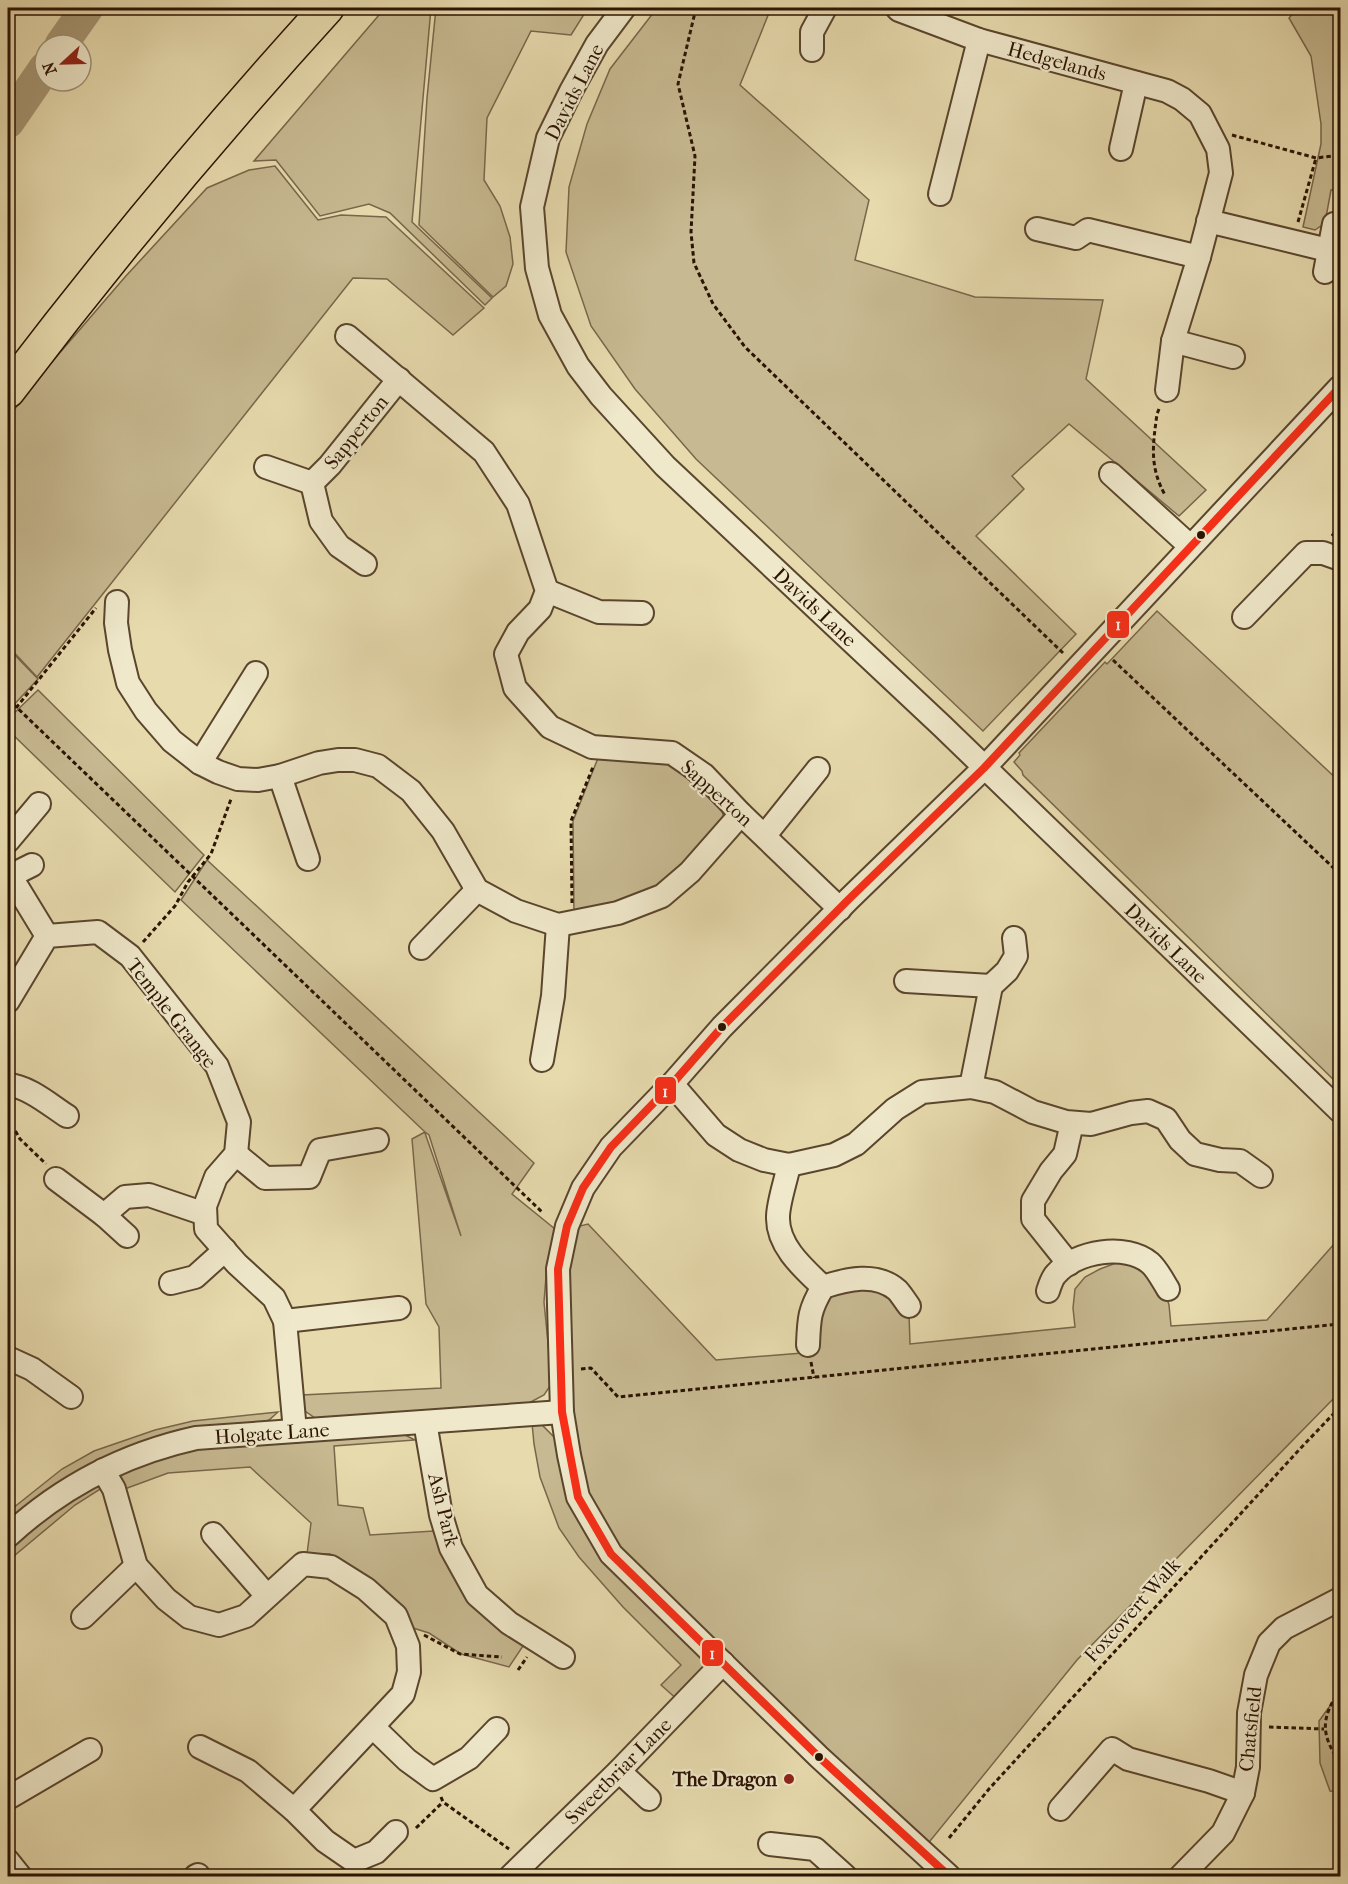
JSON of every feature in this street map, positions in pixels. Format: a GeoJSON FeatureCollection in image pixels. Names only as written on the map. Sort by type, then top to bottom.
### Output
{"type":"FeatureCollection","features":[{"type":"Feature","properties":{"kind":"highway"},"geometry":{"type":"LineString","coordinates":[[8,391],[135,228],[252,91],[327,8]]}},
{"type":"Feature","properties":{"kind":"street","name":"Davids Lane"},"geometry":{"type":"LineString","coordinates":[[624,8],[597,44],[548,138],[532,207],[537,268],[550,315],[578,366],[601,396],[665,466],[942,726],[1341,1111]]}},
{"type":"Feature","properties":{"kind":"street"},"geometry":{"type":"LineString","coordinates":[[812,50],[812,32],[825,8]]}},
{"type":"Feature","properties":{"kind":"street","name":"Hedgelands"},"geometry":{"type":"LineString","coordinates":[[897,8],[942,16],[979,40],[1167,91],[1182,99],[1200,114],[1218,148],[1221,173],[1199,257],[1173,341],[1167,390]]}},
{"type":"Feature","properties":{"kind":"street"},"geometry":{"type":"LineString","coordinates":[[940,194],[979,40]]}},
{"type":"Feature","properties":{"kind":"street"},"geometry":{"type":"LineString","coordinates":[[1121,148],[1136,82]]}},
{"type":"Feature","properties":{"kind":"street"},"geometry":{"type":"LineString","coordinates":[[1208,221],[1292,241],[1326,261],[1334,224]]}},
{"type":"Feature","properties":{"kind":"street"},"geometry":{"type":"LineString","coordinates":[[1037,229],[1077,238],[1088,230],[1199,257]]}},
{"type":"Feature","properties":{"kind":"street","name":"Sapperton"},"geometry":{"type":"LineString","coordinates":[[347,336],[484,452],[518,504],[547,591],[540,609],[518,632],[506,654],[515,688],[550,726],[592,747],[672,753],[704,775],[741,814],[840,909]]}},
{"type":"Feature","properties":{"kind":"street"},"geometry":{"type":"LineString","coordinates":[[1173,341],[1233,357]]}},
{"type":"Feature","properties":{"kind":"street","name":"Sapperton"},"geometry":{"type":"LineString","coordinates":[[312,483],[330,465],[399,379]]}},
{"type":"Feature","properties":{"kind":"street"},"geometry":{"type":"LineString","coordinates":[[936,1872],[611,1554],[578,1497],[562,1412],[559,1342],[558,1269],[567,1226],[583,1188],[611,1147],[672,1084],[722,1027],[984,768],[1078,667],[1184,540],[1341,387]]}},
{"type":"Feature","properties":{"kind":"street","name":"Sapperton"},"geometry":{"type":"LineString","coordinates":[[266,467],[312,483]]}},
{"type":"Feature","properties":{"kind":"street"},"geometry":{"type":"LineString","coordinates":[[1111,474],[1184,540]]}},
{"type":"Feature","properties":{"kind":"street","name":"Sapperton"},"geometry":{"type":"LineString","coordinates":[[312,483],[321,521],[339,546],[365,564]]}},
{"type":"Feature","properties":{"kind":"street"},"geometry":{"type":"LineString","coordinates":[[1244,616],[1306,553],[1323,553],[1341,559]]}},
{"type":"Feature","properties":{"kind":"street"},"geometry":{"type":"LineString","coordinates":[[547,591],[599,612],[642,613]]}},
{"type":"Feature","properties":{"kind":"street"},"geometry":{"type":"LineString","coordinates":[[117,602],[116,623],[128,683],[146,711],[172,741],[200,763],[238,779],[258,780],[338,760],[355,760],[378,766],[411,791],[443,831],[477,890],[516,911],[565,924],[618,914],[662,896],[690,873],[741,814]]}},
{"type":"Feature","properties":{"kind":"street"},"geometry":{"type":"LineString","coordinates":[[200,763],[256,673]]}},
{"type":"Feature","properties":{"kind":"street","name":"Sapperton"},"geometry":{"type":"LineString","coordinates":[[765,835],[818,770]]}},
{"type":"Feature","properties":{"kind":"street"},"geometry":{"type":"LineString","coordinates":[[280,776],[308,859]]}},
{"type":"Feature","properties":{"kind":"street"},"geometry":{"type":"LineString","coordinates":[[8,841],[39,804]]}},
{"type":"Feature","properties":{"kind":"street"},"geometry":{"type":"LineString","coordinates":[[8,1001],[47,936],[8,875],[32,865]]}},
{"type":"Feature","properties":{"kind":"street"},"geometry":{"type":"LineString","coordinates":[[421,948],[477,890]]}},
{"type":"Feature","properties":{"kind":"street"},"geometry":{"type":"LineString","coordinates":[[542,1060],[565,924]]}},
{"type":"Feature","properties":{"kind":"street","name":"Temple Grange"},"geometry":{"type":"LineString","coordinates":[[47,936],[98,932],[130,956],[217,1066],[239,1122],[236,1154]]}},
{"type":"Feature","properties":{"kind":"street"},"geometry":{"type":"LineString","coordinates":[[971,1087],[991,986],[1008,971],[1016,956],[1014,938]]}},
{"type":"Feature","properties":{"kind":"street"},"geometry":{"type":"LineString","coordinates":[[906,981],[991,986]]}},
{"type":"Feature","properties":{"kind":"street"},"geometry":{"type":"LineString","coordinates":[[8,1084],[30,1093],[67,1116]]}},
{"type":"Feature","properties":{"kind":"street"},"geometry":{"type":"LineString","coordinates":[[672,1084],[716,1135],[739,1150],[764,1160],[789,1165],[834,1155],[856,1144],[895,1109],[922,1092],[971,1087],[995,1092],[1033,1112],[1072,1123],[1091,1124],[1131,1113],[1148,1111],[1166,1119],[1180,1140],[1195,1154],[1220,1160],[1240,1161],[1261,1176]]}},
{"type":"Feature","properties":{"kind":"street"},"geometry":{"type":"LineString","coordinates":[[1069,1264],[1033,1219],[1033,1202],[1051,1171],[1065,1154],[1072,1123]]}},
{"type":"Feature","properties":{"kind":"street"},"geometry":{"type":"LineString","coordinates":[[295,1431],[285,1321],[274,1298],[237,1264],[206,1229],[205,1206],[216,1177],[236,1154],[265,1178],[309,1177],[320,1150],[378,1140]]}},
{"type":"Feature","properties":{"kind":"street"},"geometry":{"type":"LineString","coordinates":[[789,1165],[778,1217],[782,1237],[796,1261],[823,1287]]}},
{"type":"Feature","properties":{"kind":"street"},"geometry":{"type":"LineString","coordinates":[[56,1179],[127,1236]]}},
{"type":"Feature","properties":{"kind":"street"},"geometry":{"type":"LineString","coordinates":[[97,1210],[125,1197],[149,1196],[205,1214]]}},
{"type":"Feature","properties":{"kind":"street"},"geometry":{"type":"LineString","coordinates":[[171,1283],[195,1276],[225,1250]]}},
{"type":"Feature","properties":{"kind":"street"},"geometry":{"type":"LineString","coordinates":[[1048,1291],[1056,1274],[1069,1264],[1105,1251],[1124,1251],[1151,1263],[1168,1289]]}},
{"type":"Feature","properties":{"kind":"street"},"geometry":{"type":"LineString","coordinates":[[808,1345],[813,1303],[823,1287],[843,1280],[863,1278],[880,1281],[896,1290],[909,1306]]}},
{"type":"Feature","properties":{"kind":"street"},"geometry":{"type":"LineString","coordinates":[[285,1321],[399,1308]]}},
{"type":"Feature","properties":{"kind":"street"},"geometry":{"type":"LineString","coordinates":[[8,1358],[32,1369],[70,1397]]}},
{"type":"Feature","properties":{"kind":"street","name":"Holgate Lane"},"geometry":{"type":"LineString","coordinates":[[8,1536],[25,1520],[67,1489],[103,1470],[134,1456],[196,1438],[562,1412]]}},
{"type":"Feature","properties":{"kind":"street","name":"Ash Park"},"geometry":{"type":"LineString","coordinates":[[425,1422],[441,1515],[451,1548],[477,1595],[509,1623],[563,1657]]}},
{"type":"Feature","properties":{"kind":"street"},"geometry":{"type":"LineString","coordinates":[[103,1470],[114,1489],[136,1566],[166,1599],[189,1617],[219,1625],[246,1616],[303,1564],[331,1567],[366,1589],[396,1616],[408,1646],[409,1672],[403,1694],[294,1810]]}},
{"type":"Feature","properties":{"kind":"street"},"geometry":{"type":"LineString","coordinates":[[213,1534],[267,1596]]}},
{"type":"Feature","properties":{"kind":"street"},"geometry":{"type":"LineString","coordinates":[[83,1617],[136,1566]]}},
{"type":"Feature","properties":{"kind":"street","name":"Chatsfield"},"geometry":{"type":"LineString","coordinates":[[1181,1876],[1223,1833],[1242,1794],[1248,1767],[1250,1713],[1256,1675],[1269,1643],[1284,1628],[1341,1599]]}},
{"type":"Feature","properties":{"kind":"street","name":"Sweetbriar Lane"},"geometry":{"type":"LineString","coordinates":[[518,1870],[619,1771],[723,1663]]}},
{"type":"Feature","properties":{"kind":"street"},"geometry":{"type":"LineString","coordinates":[[373,1727],[407,1760],[433,1779],[469,1758],[497,1729]]}},
{"type":"Feature","properties":{"kind":"street"},"geometry":{"type":"LineString","coordinates":[[200,1747],[248,1771],[294,1810],[325,1841],[354,1861],[376,1852],[396,1832]]}},
{"type":"Feature","properties":{"kind":"street","name":"Chatsfield"},"geometry":{"type":"LineString","coordinates":[[1060,1809],[1113,1749],[1128,1759],[1209,1781],[1242,1794]]}},
{"type":"Feature","properties":{"kind":"street"},"geometry":{"type":"LineString","coordinates":[[8,1798],[90,1750]]}},
{"type":"Feature","properties":{"kind":"street"},"geometry":{"type":"LineString","coordinates":[[619,1771],[649,1799]]}},
{"type":"Feature","properties":{"kind":"street"},"geometry":{"type":"LineString","coordinates":[[770,1844],[815,1849],[845,1876]]}},
{"type":"Feature","properties":{"kind":"street"},"geometry":{"type":"LineString","coordinates":[[8,1861],[21,1876]]}},
{"type":"Feature","properties":{"kind":"path"},"geometry":{"type":"LineString","coordinates":[[696,8],[678,84],[695,156],[690,232],[694,263],[712,304],[745,347],[1078,667]]}},
{"type":"Feature","properties":{"kind":"path"},"geometry":{"type":"LineString","coordinates":[[1213,137],[1235,135],[1316,158],[1341,155]]}},
{"type":"Feature","properties":{"kind":"path"},"geometry":{"type":"LineString","coordinates":[[1292,241],[1316,158]]}},
{"type":"Feature","properties":{"kind":"path"},"geometry":{"type":"LineString","coordinates":[[1167,390],[1157,414],[1152,455],[1160,485],[1180,522],[1184,540]]}},
{"type":"Feature","properties":{"kind":"path"},"geometry":{"type":"LineString","coordinates":[[16,708],[98,606],[117,602]]}},
{"type":"Feature","properties":{"kind":"path"},"geometry":{"type":"LineString","coordinates":[[1110,657],[1341,874]]}},
{"type":"Feature","properties":{"kind":"path"},"geometry":{"type":"LineString","coordinates":[[8,699],[542,1212]]}},
{"type":"Feature","properties":{"kind":"path"},"geometry":{"type":"LineString","coordinates":[[565,924],[571,821],[601,748]]}},
{"type":"Feature","properties":{"kind":"path"},"geometry":{"type":"LineString","coordinates":[[130,956],[175,906],[193,875],[211,854],[238,779]]}},
{"type":"Feature","properties":{"kind":"path"},"geometry":{"type":"LineString","coordinates":[[8,1118],[20,1139],[56,1173],[56,1179]]}},
{"type":"Feature","properties":{"kind":"path"},"geometry":{"type":"LineString","coordinates":[[578,1369],[591,1368],[618,1398],[1341,1324]]}},
{"type":"Feature","properties":{"kind":"path","name":"Foxcovert Walk"},"geometry":{"type":"LineString","coordinates":[[949,1838],[989,1789],[1298,1451],[1341,1407]]}},
{"type":"Feature","properties":{"kind":"path"},"geometry":{"type":"LineString","coordinates":[[402,1631],[426,1635],[460,1654],[502,1657]]}},
{"type":"Feature","properties":{"kind":"path"},"geometry":{"type":"LineString","coordinates":[[1341,1689],[1328,1708],[1324,1729],[1333,1752],[1341,1763]]}},
{"type":"Feature","properties":{"kind":"path"},"geometry":{"type":"LineString","coordinates":[[1249,1727],[1324,1729]]}},
{"type":"Feature","properties":{"kind":"path"},"geometry":{"type":"LineString","coordinates":[[433,1779],[443,1802],[499,1841],[518,1870]]}},
{"type":"Feature","properties":{"kind":"path"},"geometry":{"type":"LineString","coordinates":[[396,1832],[404,1840],[443,1802]]}},
{"type":"Feature","properties":{"kind":"shaded area"},"geometry":{"type":"Polygon","coordinates":[[[385,8],[431,8],[412,222],[492,298],[485,305],[390,213],[369,204],[320,216],[276,160],[254,161],[385,8]]]}},
{"type":"Feature","properties":{"kind":"shaded area"},"geometry":{"type":"Polygon","coordinates":[[[436,8],[588,8],[571,35],[531,31],[487,118],[484,180],[500,206],[510,237],[513,264],[506,286],[493,297],[419,225],[427,98],[436,8]]]}},
{"type":"Feature","properties":{"kind":"shaded area"},"geometry":{"type":"Polygon","coordinates":[[[657,8],[771,8],[740,85],[869,200],[855,260],[975,297],[1103,300],[1086,379],[1206,490],[1179,516],[1069,424],[1012,476],[1024,489],[976,536],[1076,634],[983,731],[696,459],[635,389],[591,326],[566,252],[569,187],[587,124],[610,69],[657,8]]]}},
{"type":"Feature","properties":{"kind":"shaded area"},"geometry":{"type":"Polygon","coordinates":[[[1298,8],[1340,8],[1340,189],[1331,190],[1325,223],[1315,230],[1303,227],[1321,144],[1321,124],[1311,56],[1289,18],[1298,8]]]}},
{"type":"Feature","properties":{"kind":"shaded area"},"geometry":{"type":"Polygon","coordinates":[[[275,166],[318,220],[341,215],[386,217],[484,308],[453,335],[387,279],[353,278],[37,677],[8,646],[8,418],[39,377],[125,277],[207,188],[249,170],[275,166]]]}},
{"type":"Feature","properties":{"kind":"shaded area"},"geometry":{"type":"Polygon","coordinates":[[[1157,611],[1340,782],[1340,1086],[1023,775],[1014,762],[1020,755],[1019,753],[1105,662],[1107,664],[1157,611]]]}},
{"type":"Feature","properties":{"kind":"shaded area"},"geometry":{"type":"Polygon","coordinates":[[[8,648],[38,679],[8,711],[8,648]]]}},
{"type":"Feature","properties":{"kind":"shaded area"},"geometry":{"type":"Polygon","coordinates":[[[38,690],[204,855],[175,892],[8,730],[8,719],[38,690]]]}},
{"type":"Feature","properties":{"kind":"shaded area"},"geometry":{"type":"Polygon","coordinates":[[[598,758],[663,761],[674,767],[722,810],[724,819],[686,862],[663,882],[626,900],[574,915],[573,821],[598,758]]]}},
{"type":"Feature","properties":{"kind":"shaded area"},"geometry":{"type":"Polygon","coordinates":[[[207,860],[534,1163],[512,1194],[555,1229],[547,1264],[544,1302],[552,1383],[544,1395],[527,1404],[315,1418],[305,1411],[302,1395],[441,1388],[439,1327],[426,1304],[412,1139],[425,1132],[181,900],[207,860]],[[425,1132],[461,1236],[429,1135],[425,1132]]]}},
{"type":"Feature","properties":{"kind":"shaded area"},"geometry":{"type":"Polygon","coordinates":[[[588,1224],[716,1360],[815,1352],[824,1307],[834,1293],[851,1288],[880,1288],[909,1314],[910,1344],[1075,1327],[1073,1308],[1075,1289],[1085,1277],[1116,1263],[1137,1264],[1163,1285],[1169,1305],[1171,1326],[1267,1320],[1335,1243],[1335,1237],[1340,1232],[1340,1392],[1077,1660],[926,1846],[616,1546],[584,1493],[572,1411],[566,1320],[572,1228],[588,1224]]]}},
{"type":"Feature","properties":{"kind":"shaded area"},"geometry":{"type":"Polygon","coordinates":[[[278,1412],[269,1420],[259,1424],[195,1430],[8,1525],[8,1512],[62,1469],[94,1451],[155,1430],[193,1421],[278,1412]]]}},
{"type":"Feature","properties":{"kind":"shaded area"},"geometry":{"type":"Polygon","coordinates":[[[532,1423],[542,1425],[556,1439],[570,1499],[697,1647],[704,1666],[697,1682],[679,1701],[661,1685],[681,1665],[623,1607],[579,1557],[559,1528],[540,1477],[532,1423]]]}},
{"type":"Feature","properties":{"kind":"shaded area"},"geometry":{"type":"Polygon","coordinates":[[[403,1434],[415,1440],[334,1446],[338,1505],[363,1508],[370,1535],[434,1531],[527,1640],[509,1667],[461,1654],[429,1633],[410,1627],[401,1612],[330,1554],[307,1554],[311,1523],[250,1467],[168,1473],[122,1490],[120,1482],[122,1472],[166,1454],[218,1446],[403,1434]]]}},
{"type":"Feature","properties":{"kind":"shaded area"},"geometry":{"type":"Polygon","coordinates":[[[91,1486],[102,1488],[75,1505],[8,1561],[8,1545],[91,1486]]]}},
{"type":"Feature","properties":{"kind":"shaded area"},"geometry":{"type":"Polygon","coordinates":[[[1340,1692],[1340,1792],[1330,1791],[1320,1763],[1319,1721],[1340,1692]]]}},
{"type":"Feature","properties":{"kind":"waterway"},"geometry":{"type":"LineString","coordinates":[[69,33],[87,8]]}},
{"type":"Feature","properties":{"kind":"waterway"},"geometry":{"type":"LineString","coordinates":[[8,122],[33,86]]}},
{"type":"Feature","properties":{"kind":"transit line","name":"1"},"geometry":{"type":"LineString","coordinates":[[949,1876],[819,1757],[611,1554],[578,1497],[562,1412],[558,1269],[567,1226],[583,1188],[611,1147],[672,1084],[722,1027],[984,768],[1340,387]]}},
{"type":"Feature","properties":{"kind":"place","name":"The Dragon"},"geometry":{"type":"Point","coordinates":[789,1779]}}]}
